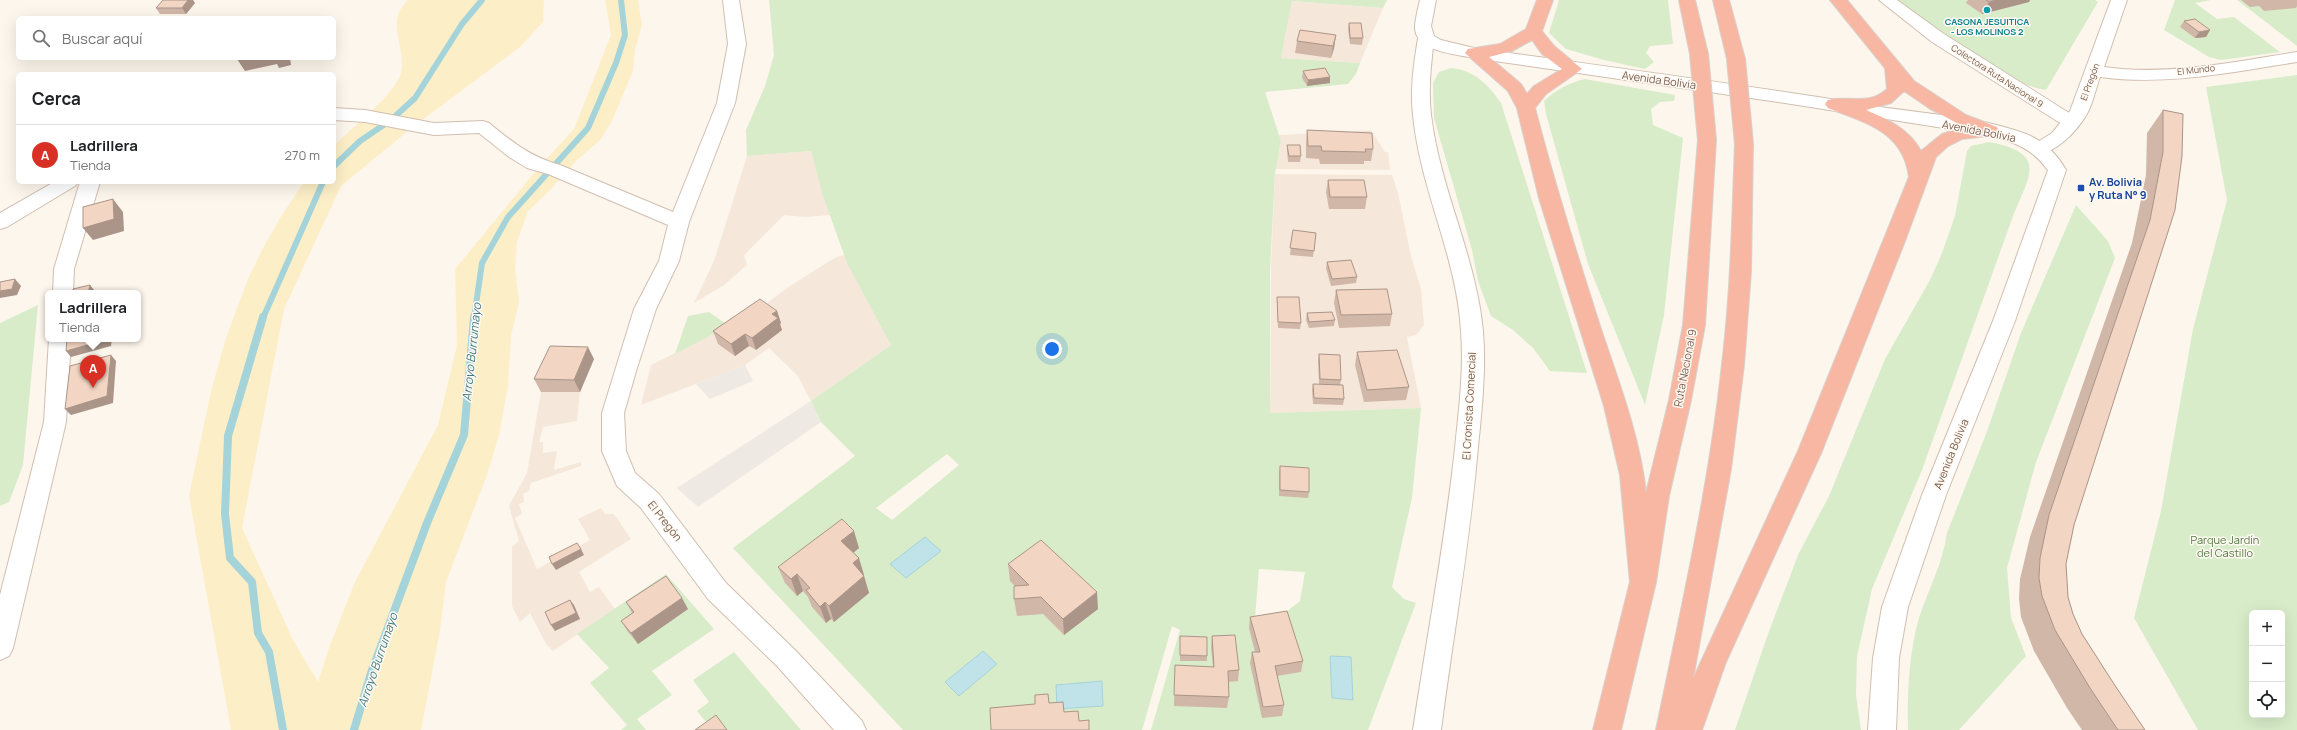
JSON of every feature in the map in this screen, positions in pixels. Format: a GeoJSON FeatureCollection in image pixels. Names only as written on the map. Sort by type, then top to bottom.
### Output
{"type":"FeatureCollection","features":[{"type":"Feature","properties":{"kind":"highway"},"geometry":{"type":"LineString","coordinates":[[1474,53],[1499,51],[1517,45],[1534,31],[1545,0]]}},
{"type":"Feature","properties":{"kind":"highway","name":"Ruta Nacional 9"},"geometry":{"type":"LineString","coordinates":[[1607,730],[1643,582],[1657,496],[1680,400],[1694,325],[1707,140],[1699,54],[1687,0]]}},
{"type":"Feature","properties":{"kind":"highway"},"geometry":{"type":"LineString","coordinates":[[1670,730],[1712,507],[1729,390],[1738,313],[1744,144],[1736,59],[1722,0]]}},
{"type":"Feature","properties":{"kind":"highway"},"geometry":{"type":"LineString","coordinates":[[1838,0],[1908,85],[1960,119],[1990,131]]}},
{"type":"Feature","properties":{"kind":"highway"},"geometry":{"type":"LineString","coordinates":[[1526,108],[1540,90],[1573,68],[1548,50],[1534,31]]}},
{"type":"Feature","properties":{"kind":"highway"},"geometry":{"type":"LineString","coordinates":[[1474,53],[1515,88],[1526,108],[1549,198],[1615,406],[1632,475],[1643,582]]}},
{"type":"Feature","properties":{"kind":"highway"},"geometry":{"type":"LineString","coordinates":[[1834,104],[1872,105],[1888,98],[1896,90],[1893,68]]}},
{"type":"Feature","properties":{"kind":"highway"},"geometry":{"type":"LineString","coordinates":[[1834,104],[1873,120],[1901,139],[1914,157],[1919,179]]}},
{"type":"Feature","properties":{"kind":"highway"},"geometry":{"type":"LineString","coordinates":[[1688,730],[1713,662],[1810,451],[1919,179],[1927,155],[1937,144],[1962,132],[1990,131]]}},
{"type":"Feature","properties":{"kind":"street","name":"El Pregón"},"geometry":{"type":"LineString","coordinates":[[731,0],[736,44],[726,103],[679,222],[669,261],[646,309],[613,413],[614,451],[625,479],[650,501],[717,591],[786,658],[852,730]]}},
{"type":"Feature","properties":{"kind":"street","name":"El Cronista Comercial"},"geometry":{"type":"LineString","coordinates":[[1427,730],[1465,472],[1472,365],[1472,330],[1466,285],[1453,232],[1434,175],[1423,124],[1420,74],[1426,38],[1423,26],[1428,0]]}},
{"type":"Feature","properties":{"kind":"street","name":"Colectora Ruta Nacional 9"},"geometry":{"type":"LineString","coordinates":[[1887,0],[1938,38],[2071,122]]}},
{"type":"Feature","properties":{"kind":"street","name":"El Pregón"},"geometry":{"type":"LineString","coordinates":[[2040,149],[2059,137],[2079,112],[2095,71],[2119,0]]}},
{"type":"Feature","properties":{"kind":"street","name":"Avenida Bolivia"},"geometry":{"type":"LineString","coordinates":[[1426,38],[1435,44],[1474,53],[1834,104],[1990,131],[2019,138],[2040,149],[2052,159],[2057,170],[2004,321],[1934,495],[1895,608],[1886,658],[1882,730]]}},
{"type":"Feature","properties":{"kind":"street","name":"El Mundo"},"geometry":{"type":"LineString","coordinates":[[2095,71],[2114,75],[2184,72],[2297,57]]}},
{"type":"Feature","properties":{"kind":"street"},"geometry":{"type":"LineString","coordinates":[[336,114],[365,116],[434,129],[482,127],[502,143],[539,167],[553,169],[679,222]]}},
{"type":"Feature","properties":{"kind":"street"},"geometry":{"type":"LineString","coordinates":[[0,222],[65,184]]}},
{"type":"Feature","properties":{"kind":"street"},"geometry":{"type":"LineString","coordinates":[[63,290],[64,269],[89,184]]}},
{"type":"Feature","properties":{"kind":"street"},"geometry":{"type":"LineString","coordinates":[[1,644],[55,422],[60,342]]}},
{"type":"Feature","properties":{"kind":"shaded area"},"geometry":{"type":"Polygon","coordinates":[[[1292,1],[1383,8],[1360,63],[1281,58],[1292,1]]]}},
{"type":"Feature","properties":{"kind":"shaded area"},"geometry":{"type":"Polygon","coordinates":[[[1371,130],[1385,152],[1388,152],[1390,170],[1276,169],[1281,141],[1279,135],[1371,130]]]}},
{"type":"Feature","properties":{"kind":"shaded area"},"geometry":{"type":"Polygon","coordinates":[[[811,151],[830,215],[805,217],[784,215],[744,255],[747,265],[724,285],[694,303],[714,261],[747,156],[811,151]]]}},
{"type":"Feature","properties":{"kind":"shaded area"},"geometry":{"type":"Polygon","coordinates":[[[1275,174],[1392,175],[1398,193],[1411,256],[1421,289],[1424,325],[1416,335],[1407,337],[1421,408],[1270,413],[1271,267],[1275,174]]]}},
{"type":"Feature","properties":{"kind":"shaded area"},"geometry":{"type":"Polygon","coordinates":[[[844,255],[891,345],[811,401],[797,375],[769,348],[745,365],[641,405],[651,365],[750,316],[787,288],[836,257],[844,255]]]}},
{"type":"Feature","properties":{"kind":"shaded area"},"geometry":{"type":"Polygon","coordinates":[[[745,365],[753,381],[710,399],[696,384],[745,365]]]}},
{"type":"Feature","properties":{"kind":"shaded area"},"geometry":{"type":"Polygon","coordinates":[[[541,392],[580,392],[577,421],[543,427],[539,442],[543,442],[543,453],[557,451],[554,470],[581,462],[581,466],[531,483],[529,491],[523,494],[524,502],[519,504],[522,514],[515,518],[537,569],[590,540],[578,519],[601,508],[605,514],[614,514],[631,539],[579,572],[590,592],[599,587],[615,609],[553,651],[546,644],[530,613],[520,622],[512,606],[512,547],[519,541],[509,506],[527,473],[541,392]]]}},
{"type":"Feature","properties":{"kind":"shaded area"},"geometry":{"type":"Polygon","coordinates":[[[811,401],[821,422],[698,507],[677,488],[811,401]]]}},
{"type":"Feature","properties":{"kind":"green space"},"geometry":{"type":"Polygon","coordinates":[[[769,0],[1387,0],[1383,8],[1292,1],[1281,58],[1360,63],[1356,74],[1348,84],[1265,92],[1281,141],[1275,174],[1270,270],[1270,413],[1421,408],[1412,498],[1392,587],[1404,599],[1416,603],[1368,730],[1151,730],[1180,630],[1172,626],[1142,730],[903,730],[733,548],[855,456],[821,422],[811,401],[891,345],[847,263],[823,196],[811,151],[747,156],[746,130],[765,86],[774,55],[769,0]],[[947,454],[876,508],[892,520],[959,465],[947,454]],[[1259,569],[1255,618],[1285,613],[1300,601],[1305,572],[1259,569]]]}},
{"type":"Feature","properties":{"kind":"green space"},"geometry":{"type":"Polygon","coordinates":[[[1559,0],[1668,0],[1673,44],[1650,46],[1646,53],[1654,62],[1645,69],[1604,60],[1566,49],[1549,33],[1559,0]]]}},
{"type":"Feature","properties":{"kind":"green space"},"geometry":{"type":"Polygon","coordinates":[[[1898,0],[2095,0],[2098,2],[2046,90],[2035,88],[2015,80],[2005,74],[1914,14],[1898,0]]]}},
{"type":"Feature","properties":{"kind":"green space"},"geometry":{"type":"Polygon","coordinates":[[[2175,0],[2211,0],[2195,3],[2217,19],[2234,17],[2280,52],[2221,60],[2209,57],[2164,30],[2175,0]]]}},
{"type":"Feature","properties":{"kind":"green space"},"geometry":{"type":"Polygon","coordinates":[[[2237,0],[2297,0],[2297,46],[2237,0]]]}},
{"type":"Feature","properties":{"kind":"green space"},"geometry":{"type":"Polygon","coordinates":[[[1451,68],[1459,69],[1474,75],[1491,90],[1501,103],[1587,373],[1550,371],[1533,348],[1513,330],[1491,316],[1478,281],[1472,250],[1434,118],[1433,83],[1439,72],[1451,68]]]}},
{"type":"Feature","properties":{"kind":"green space","name":"Parque Jardín del Castillo"},"geometry":{"type":"Polygon","coordinates":[[[2297,75],[2297,730],[2198,730],[2134,618],[2161,511],[2193,329],[2227,200],[2206,87],[2297,75]]]}},
{"type":"Feature","properties":{"kind":"green space"},"geometry":{"type":"Polygon","coordinates":[[[1585,79],[1675,95],[1674,101],[1660,102],[1651,109],[1653,125],[1683,138],[1664,315],[1645,405],[1588,264],[1546,114],[1544,101],[1563,87],[1585,79]]]}},
{"type":"Feature","properties":{"kind":"green space"},"geometry":{"type":"Polygon","coordinates":[[[1989,142],[2008,147],[2020,153],[2027,160],[2030,168],[2028,178],[1922,470],[1872,589],[1857,656],[1856,695],[1861,730],[1735,730],[1768,634],[1798,555],[1829,496],[1885,359],[1930,280],[1942,253],[1955,216],[1967,151],[1971,146],[1989,142]]]}},
{"type":"Feature","properties":{"kind":"green space"},"geometry":{"type":"Polygon","coordinates":[[[2076,205],[2108,241],[2115,258],[2036,462],[2007,568],[2011,618],[2026,656],[1959,730],[1908,730],[1909,673],[1919,618],[1939,566],[1947,533],[1986,434],[2021,333],[2076,205]]]}},
{"type":"Feature","properties":{"kind":"green space"},"geometry":{"type":"Polygon","coordinates":[[[38,305],[23,465],[9,502],[0,506],[0,323],[38,305]]]}},
{"type":"Feature","properties":{"kind":"green space"},"geometry":{"type":"Polygon","coordinates":[[[709,312],[729,326],[675,354],[688,316],[709,312]]]}},
{"type":"Feature","properties":{"kind":"green space"},"geometry":{"type":"Polygon","coordinates":[[[666,574],[714,629],[652,671],[672,695],[637,719],[646,730],[621,730],[627,725],[590,683],[609,668],[577,634],[666,574]]]}},
{"type":"Feature","properties":{"kind":"green space"},"geometry":{"type":"Polygon","coordinates":[[[734,652],[801,730],[696,730],[706,722],[697,711],[709,702],[693,680],[734,652]]]}},
{"type":"Feature","properties":{"kind":"sand"},"geometry":{"type":"Polygon","coordinates":[[[408,0],[544,0],[543,22],[520,47],[414,126],[341,186],[284,309],[242,528],[293,640],[318,682],[330,645],[355,582],[438,425],[457,345],[455,269],[539,167],[574,129],[611,35],[605,0],[638,0],[642,25],[635,49],[633,71],[611,123],[600,140],[577,160],[549,191],[528,211],[517,242],[515,268],[519,302],[511,336],[508,386],[499,435],[487,475],[446,582],[440,631],[421,730],[231,730],[189,496],[211,391],[226,338],[248,279],[280,218],[303,184],[336,184],[336,144],[382,101],[397,82],[401,73],[402,63],[397,26],[401,8],[408,0]]]}},
{"type":"Feature","properties":{"kind":"water"},"geometry":{"type":"Polygon","coordinates":[[[925,537],[941,551],[906,578],[890,564],[925,537]]]}},
{"type":"Feature","properties":{"kind":"water"},"geometry":{"type":"Polygon","coordinates":[[[983,651],[997,664],[959,696],[945,682],[983,651]]]}},
{"type":"Feature","properties":{"kind":"water"},"geometry":{"type":"Polygon","coordinates":[[[1330,656],[1351,657],[1353,700],[1332,698],[1330,656]]]}},
{"type":"Feature","properties":{"kind":"water"},"geometry":{"type":"Polygon","coordinates":[[[1102,681],[1103,706],[1057,709],[1056,685],[1102,681]]]}},
{"type":"Feature","properties":{"kind":"building"},"geometry":{"type":"Polygon","coordinates":[[[163,0],[188,0],[182,8],[156,8],[163,0]]]}},
{"type":"Feature","properties":{"kind":"building"},"geometry":{"type":"Polygon","coordinates":[[[2195,19],[2210,30],[2199,32],[2184,21],[2195,19]]]}},
{"type":"Feature","properties":{"kind":"building"},"geometry":{"type":"Polygon","coordinates":[[[1349,23],[1361,23],[1363,38],[1350,38],[1349,23]]]}},
{"type":"Feature","properties":{"kind":"building"},"geometry":{"type":"Polygon","coordinates":[[[1300,30],[1336,35],[1333,46],[1297,41],[1300,30]]]}},
{"type":"Feature","properties":{"kind":"building"},"geometry":{"type":"Polygon","coordinates":[[[1325,68],[1330,77],[1308,80],[1303,71],[1325,68]]]}},
{"type":"Feature","properties":{"kind":"building"},"geometry":{"type":"Polygon","coordinates":[[[2163,110],[2183,114],[2182,156],[2175,210],[2074,525],[2066,564],[2068,597],[2073,614],[2082,634],[2145,730],[2118,730],[2090,688],[2055,630],[2042,596],[2039,578],[2040,558],[2049,515],[2150,220],[2163,152],[2163,110]]]}},
{"type":"Feature","properties":{"kind":"building"},"geometry":{"type":"Polygon","coordinates":[[[1307,130],[1372,133],[1373,149],[1365,149],[1366,152],[1322,151],[1321,146],[1308,146],[1307,130]]]}},
{"type":"Feature","properties":{"kind":"building"},"geometry":{"type":"Polygon","coordinates":[[[1287,145],[1300,145],[1301,156],[1289,156],[1287,145]]]}},
{"type":"Feature","properties":{"kind":"building"},"geometry":{"type":"Polygon","coordinates":[[[1328,180],[1364,180],[1367,197],[1330,197],[1328,180]]]}},
{"type":"Feature","properties":{"kind":"building"},"geometry":{"type":"Polygon","coordinates":[[[113,199],[114,219],[83,228],[83,207],[113,199]]]}},
{"type":"Feature","properties":{"kind":"building"},"geometry":{"type":"Polygon","coordinates":[[[1293,230],[1316,233],[1314,251],[1290,248],[1293,230]]]}},
{"type":"Feature","properties":{"kind":"building"},"geometry":{"type":"Polygon","coordinates":[[[1351,260],[1357,277],[1332,279],[1327,262],[1351,260]]]}},
{"type":"Feature","properties":{"kind":"building"},"geometry":{"type":"Polygon","coordinates":[[[15,279],[12,289],[0,291],[0,282],[15,279]]]}},
{"type":"Feature","properties":{"kind":"building"},"geometry":{"type":"Polygon","coordinates":[[[90,285],[89,290],[73,289],[90,285]]]}},
{"type":"Feature","properties":{"kind":"building"},"geometry":{"type":"Polygon","coordinates":[[[1387,289],[1392,314],[1341,315],[1336,290],[1387,289]]]}},
{"type":"Feature","properties":{"kind":"building"},"geometry":{"type":"Polygon","coordinates":[[[1277,297],[1299,297],[1301,323],[1278,322],[1277,297]]]}},
{"type":"Feature","properties":{"kind":"building"},"geometry":{"type":"Polygon","coordinates":[[[760,299],[777,311],[772,314],[778,318],[752,338],[745,334],[731,344],[713,331],[760,299]]]}},
{"type":"Feature","properties":{"kind":"building"},"geometry":{"type":"Polygon","coordinates":[[[1332,312],[1335,320],[1309,322],[1307,313],[1332,312]]]}},
{"type":"Feature","properties":{"kind":"building"},"geometry":{"type":"Polygon","coordinates":[[[67,342],[98,342],[66,351],[67,342]]]}},
{"type":"Feature","properties":{"kind":"building"},"geometry":{"type":"Polygon","coordinates":[[[550,346],[588,347],[574,380],[534,379],[550,346]]]}},
{"type":"Feature","properties":{"kind":"building"},"geometry":{"type":"Polygon","coordinates":[[[1397,350],[1409,387],[1367,390],[1357,352],[1397,350]]]}},
{"type":"Feature","properties":{"kind":"building"},"geometry":{"type":"Polygon","coordinates":[[[1319,354],[1340,355],[1341,380],[1320,379],[1319,354]]]}},
{"type":"Feature","properties":{"kind":"building"},"geometry":{"type":"Polygon","coordinates":[[[111,355],[107,396],[65,409],[70,366],[111,355]]]}},
{"type":"Feature","properties":{"kind":"building"},"geometry":{"type":"Polygon","coordinates":[[[1313,384],[1343,385],[1344,399],[1314,398],[1313,384]]]}},
{"type":"Feature","properties":{"kind":"building"},"geometry":{"type":"Polygon","coordinates":[[[1280,466],[1309,468],[1309,492],[1280,490],[1280,466]]]}},
{"type":"Feature","properties":{"kind":"building"},"geometry":{"type":"Polygon","coordinates":[[[842,519],[854,531],[841,541],[859,558],[853,563],[864,576],[829,606],[825,602],[820,607],[806,590],[810,588],[797,574],[791,579],[778,567],[842,519]]]}},
{"type":"Feature","properties":{"kind":"building"},"geometry":{"type":"Polygon","coordinates":[[[1041,540],[1097,592],[1063,619],[1041,597],[1014,599],[1014,586],[1029,585],[1008,564],[1041,540]]]}},
{"type":"Feature","properties":{"kind":"building"},"geometry":{"type":"Polygon","coordinates":[[[577,543],[581,549],[552,564],[549,557],[577,543]]]}},
{"type":"Feature","properties":{"kind":"building"},"geometry":{"type":"Polygon","coordinates":[[[666,576],[682,598],[631,633],[621,621],[634,612],[626,602],[666,576]]]}},
{"type":"Feature","properties":{"kind":"building"},"geometry":{"type":"Polygon","coordinates":[[[570,600],[576,613],[551,625],[545,612],[570,600]]]}},
{"type":"Feature","properties":{"kind":"building"},"geometry":{"type":"Polygon","coordinates":[[[1287,611],[1303,661],[1275,666],[1284,705],[1263,707],[1252,652],[1260,652],[1250,617],[1287,611]]]}},
{"type":"Feature","properties":{"kind":"building"},"geometry":{"type":"Polygon","coordinates":[[[1235,635],[1239,670],[1228,671],[1229,697],[1174,695],[1175,665],[1214,667],[1212,636],[1235,635]]]}},
{"type":"Feature","properties":{"kind":"building"},"geometry":{"type":"Polygon","coordinates":[[[1180,636],[1207,637],[1207,656],[1180,655],[1180,636]]]}},
{"type":"Feature","properties":{"kind":"building"},"geometry":{"type":"Polygon","coordinates":[[[1048,694],[1049,703],[1063,702],[1064,712],[1078,711],[1079,721],[1089,720],[1089,730],[991,730],[990,708],[1035,704],[1035,695],[1048,694]]]}},
{"type":"Feature","properties":{"kind":"building"},"geometry":{"type":"Polygon","coordinates":[[[716,715],[727,730],[695,730],[716,715]]]}},
{"type":"Feature","properties":{"kind":"waterway","name":"Arroyo Burrumayo"},"geometry":{"type":"LineString","coordinates":[[336,164],[360,141],[391,120],[415,98],[462,24],[482,0]]}},
{"type":"Feature","properties":{"kind":"waterway","name":"Arroyo Burrumayo"},"geometry":{"type":"LineString","coordinates":[[474,318],[482,263],[508,217],[588,128],[616,63],[625,35],[621,0]]}},
{"type":"Feature","properties":{"kind":"waterway","name":"Arroyo Burrumayo"},"geometry":{"type":"LineString","coordinates":[[263,318],[322,184]]}},
{"type":"Feature","properties":{"kind":"waterway","name":"Arroyo Burrumayo"},"geometry":{"type":"LineString","coordinates":[[263,317],[228,436],[225,514],[230,558],[252,582],[258,633],[269,652],[283,730]]}},
{"type":"Feature","properties":{"kind":"waterway","name":"Arroyo Burrumayo"},"geometry":{"type":"LineString","coordinates":[[354,730],[371,673],[427,523],[464,435],[474,317]]}},
{"type":"Feature","properties":{"kind":"place","name":"CASONA JESUITICA - LOS MOLINOS 2"},"geometry":{"type":"Point","coordinates":[1987,10]}},
{"type":"Feature","properties":{"kind":"place","name":"Av. Bolivia y Ruta N° 9"},"geometry":{"type":"Point","coordinates":[2081,188]}},
{"type":"Feature","properties":{"kind":"place","name":"Ladrillera"},"geometry":{"type":"Point","coordinates":[93,388]}}]}
